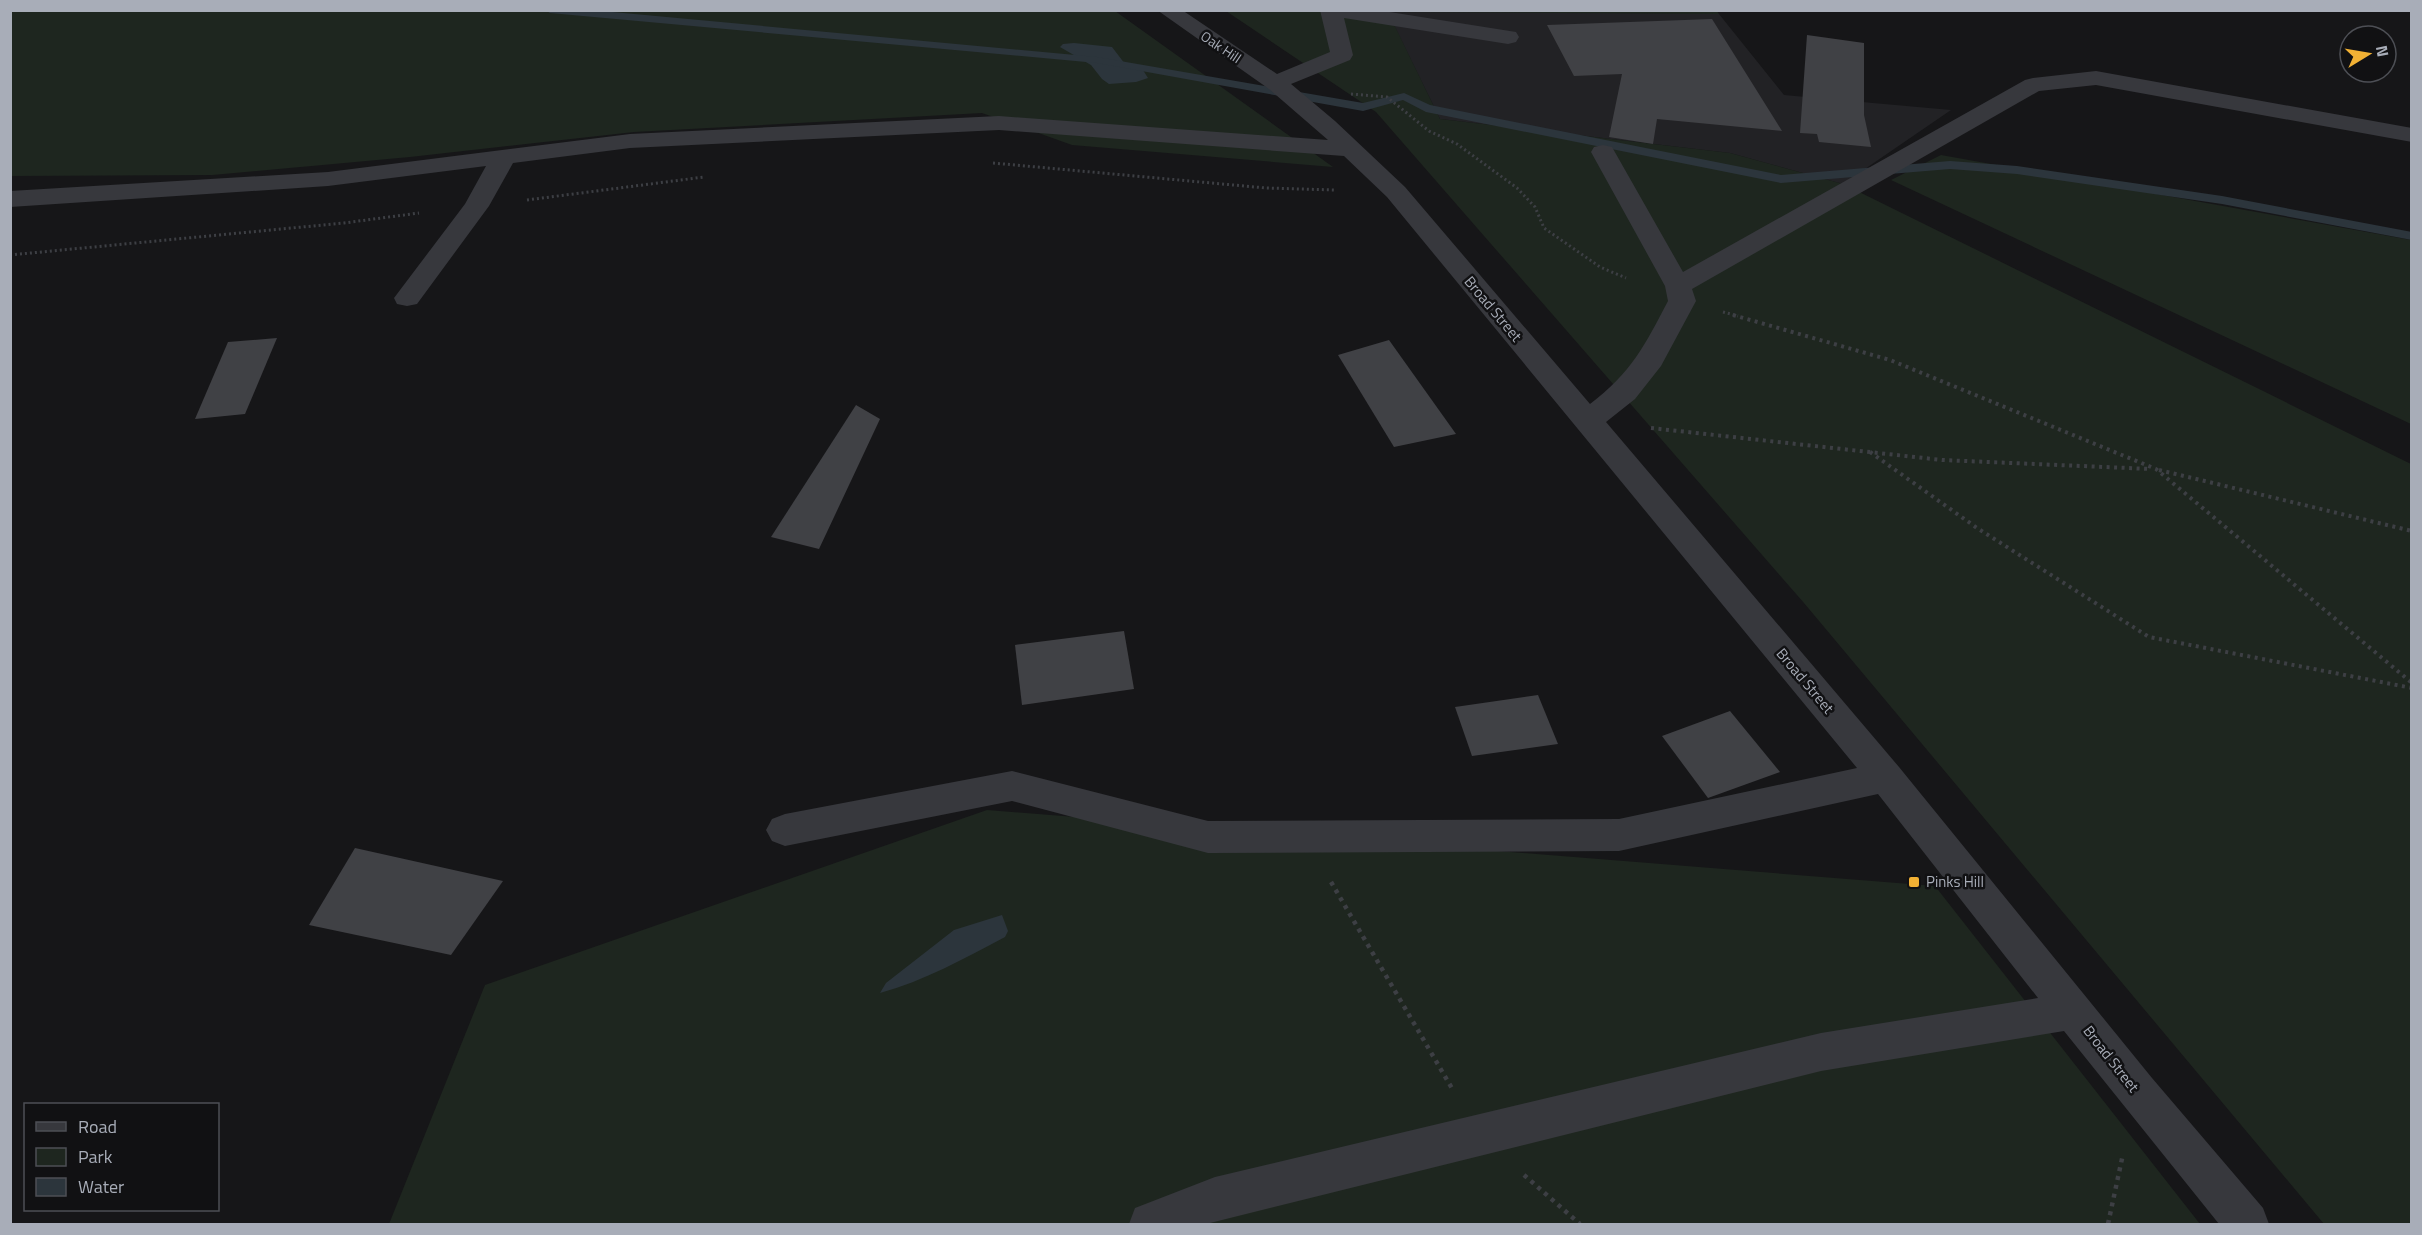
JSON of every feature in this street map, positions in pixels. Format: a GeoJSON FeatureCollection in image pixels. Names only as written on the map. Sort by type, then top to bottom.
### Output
{"type":"FeatureCollection","features":[{"type":"Feature","properties":{"kind":"street","name":"Oak Hill"},"geometry":{"type":"LineString","coordinates":[[1167,10],[1276,83],[1303,104],[1352,149]]}},
{"type":"Feature","properties":{"kind":"street"},"geometry":{"type":"LineString","coordinates":[[1276,83],[1342,55],[1331,10],[1508,37]]}},
{"type":"Feature","properties":{"kind":"street"},"geometry":{"type":"LineString","coordinates":[[1587,422],[1625,392],[1651,360],[1680,293],[2033,85],[2096,78],[2412,135]]}},
{"type":"Feature","properties":{"kind":"street"},"geometry":{"type":"LineString","coordinates":[[10,200],[328,179],[630,141],[999,123],[1352,149]]}},
{"type":"Feature","properties":{"kind":"street","name":"Broad Street"},"geometry":{"type":"LineString","coordinates":[[1352,149],[1396,192],[1886,777],[2137,1092],[2247,1224]]}},
{"type":"Feature","properties":{"kind":"street"},"geometry":{"type":"LineString","coordinates":[[1603,152],[1680,293]]}},
{"type":"Feature","properties":{"kind":"street"},"geometry":{"type":"LineString","coordinates":[[407,298],[476,206],[504,157]]}},
{"type":"Feature","properties":{"kind":"street"},"geometry":{"type":"LineString","coordinates":[[784,830],[1012,786],[1208,837],[1619,835],[1886,777]]}},
{"type":"Feature","properties":{"kind":"street"},"geometry":{"type":"LineString","coordinates":[[1150,1224],[1215,1199],[1821,1052],[2074,1011]]}},
{"type":"Feature","properties":{"kind":"path"},"geometry":{"type":"LineString","coordinates":[[1387,97],[1429,131],[1457,144],[1517,188],[1535,207],[1544,228],[1600,267],[1890,360],[2156,469],[2412,531]]}},
{"type":"Feature","properties":{"kind":"path"},"geometry":{"type":"LineString","coordinates":[[985,162],[1266,188],[1396,192]]}},
{"type":"Feature","properties":{"kind":"path"},"geometry":{"type":"LineString","coordinates":[[10,255],[344,223],[708,177]]}},
{"type":"Feature","properties":{"kind":"path"},"geometry":{"type":"LineString","coordinates":[[1587,422],[1942,460],[2156,469],[2412,683]]}},
{"type":"Feature","properties":{"kind":"path"},"geometry":{"type":"LineString","coordinates":[[1869,451],[1977,528],[2149,637],[2412,688]]}},
{"type":"Feature","properties":{"kind":"path"},"geometry":{"type":"LineString","coordinates":[[1304,837],[1479,1135],[1580,1224]]}},
{"type":"Feature","properties":{"kind":"path"},"geometry":{"type":"LineString","coordinates":[[2108,1224],[2137,1092]]}},
{"type":"Feature","properties":{"kind":"shaded area"},"geometry":{"type":"Polygon","coordinates":[[[1387,11],[1719,14],[1784,95],[1951,110],[1843,184],[1730,153],[1440,119],[1387,11]]]}},
{"type":"Feature","properties":{"kind":"green space"},"geometry":{"type":"Polygon","coordinates":[[[10,11],[1115,11],[1333,167],[1072,145],[982,113],[634,132],[410,157],[212,175],[11,176],[10,11]]]}},
{"type":"Feature","properties":{"kind":"green space"},"geometry":{"type":"Polygon","coordinates":[[[1226,11],[1717,11],[1719,14],[1388,12],[1440,119],[1730,153],[1843,184],[2411,464],[2411,1224],[2324,1224],[1804,603],[1376,112],[1226,11]]]}},
{"type":"Feature","properties":{"kind":"green space"},"geometry":{"type":"Polygon","coordinates":[[[1941,155],[2411,240],[2411,424],[1891,180],[1941,155]]]}},
{"type":"Feature","properties":{"kind":"green space"},"geometry":{"type":"Polygon","coordinates":[[[987,810],[1935,886],[2200,1224],[389,1224],[485,985],[987,810]]]}},
{"type":"Feature","properties":{"kind":"water"},"geometry":{"type":"Polygon","coordinates":[[[1063,44],[1112,47],[1125,64],[1141,67],[1148,78],[1136,82],[1109,84],[1091,65],[1060,47],[1063,44]]]}},
{"type":"Feature","properties":{"kind":"water"},"geometry":{"type":"Polygon","coordinates":[[[1002,915],[1008,931],[1005,937],[928,976],[880,993],[886,983],[954,930],[1002,915]]]}},
{"type":"Feature","properties":{"kind":"building"},"geometry":{"type":"Polygon","coordinates":[[[1712,19],[1782,131],[1657,119],[1653,144],[1609,137],[1622,74],[1574,76],[1547,25],[1712,19]]]}},
{"type":"Feature","properties":{"kind":"building"},"geometry":{"type":"Polygon","coordinates":[[[1807,35],[1864,43],[1864,115],[1871,147],[1819,142],[1817,134],[1800,133],[1807,35]]]}},
{"type":"Feature","properties":{"kind":"building"},"geometry":{"type":"Polygon","coordinates":[[[277,338],[245,414],[195,419],[228,342],[277,338]]]}},
{"type":"Feature","properties":{"kind":"building"},"geometry":{"type":"Polygon","coordinates":[[[1389,340],[1456,434],[1394,447],[1338,355],[1389,340]]]}},
{"type":"Feature","properties":{"kind":"building"},"geometry":{"type":"Polygon","coordinates":[[[856,405],[880,419],[819,549],[771,537],[856,405]]]}},
{"type":"Feature","properties":{"kind":"building"},"geometry":{"type":"Polygon","coordinates":[[[1124,631],[1134,689],[1022,705],[1015,645],[1124,631]]]}},
{"type":"Feature","properties":{"kind":"building"},"geometry":{"type":"Polygon","coordinates":[[[1538,695],[1558,744],[1472,756],[1455,707],[1538,695]]]}},
{"type":"Feature","properties":{"kind":"building"},"geometry":{"type":"Polygon","coordinates":[[[1730,711],[1780,772],[1708,798],[1662,736],[1730,711]]]}},
{"type":"Feature","properties":{"kind":"building"},"geometry":{"type":"Polygon","coordinates":[[[355,848],[503,881],[451,955],[309,925],[355,848]]]}},
{"type":"Feature","properties":{"kind":"waterway"},"geometry":{"type":"LineString","coordinates":[[550,10],[1097,60],[1363,107],[1404,96],[1426,108],[1781,179],[1950,165],[2017,170],[2222,200],[2412,236]]}},
{"type":"Feature","properties":{"kind":"place","name":"Pinks Hill"},"geometry":{"type":"Point","coordinates":[1914,882]}}]}
